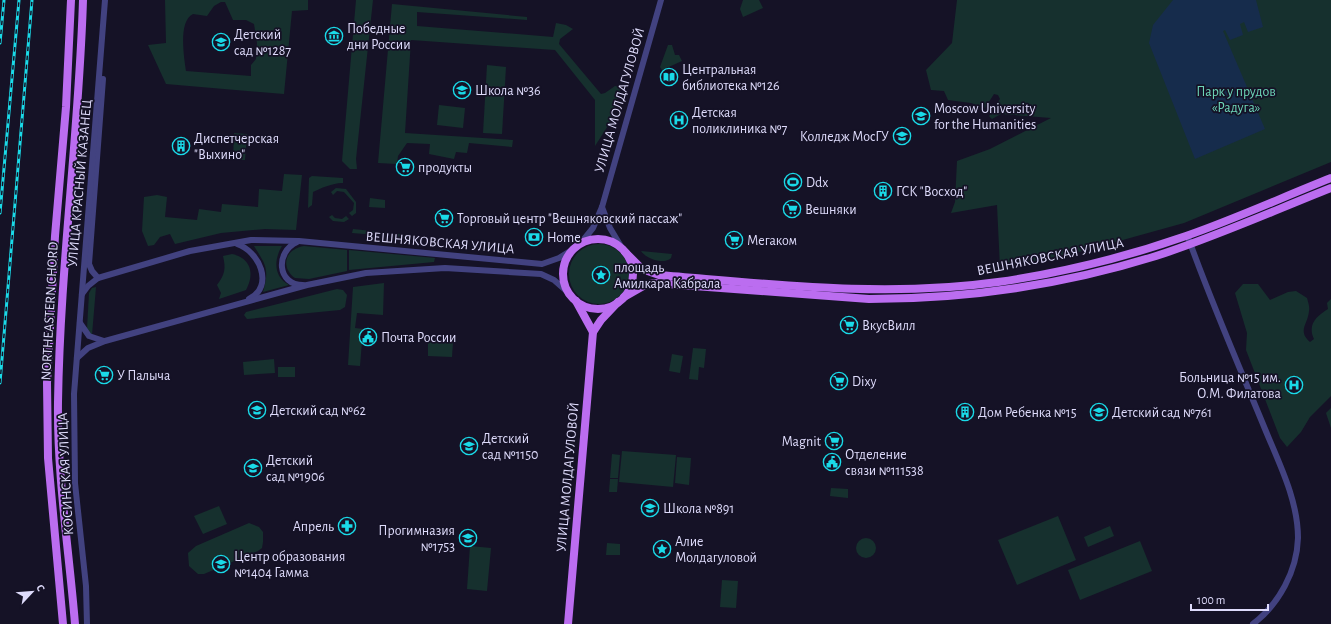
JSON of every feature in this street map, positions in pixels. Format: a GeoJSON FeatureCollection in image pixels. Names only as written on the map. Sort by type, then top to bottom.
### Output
{"type":"FeatureCollection","features":[{"type":"Feature","properties":{"kind":"main road","name":"NORTHEASTERN CHORD"},"geometry":{"type":"LineString","coordinates":[[63,624],[48,458],[47,383],[54,243],[66,100],[71,0]]}},
{"type":"Feature","properties":{"kind":"main road","name":"NORTHEASTERN CHORD"},"geometry":{"type":"LineString","coordinates":[[75,624],[60,468],[58,403],[63,281],[78,92],[83,0]]}},
{"type":"Feature","properties":{"kind":"main road","name":"ВЕШНЯКОВСКАЯ УЛИЦА"},"geometry":{"type":"LineString","coordinates":[[623,250],[642,269],[654,274],[863,289],[931,288],[998,282],[1099,262],[1156,246],[1188,236],[1331,178]]}},
{"type":"Feature","properties":{"kind":"main road","name":"ВЕШНЯКОВСКАЯ УЛИЦА"},"geometry":{"type":"LineString","coordinates":[[621,300],[640,288],[654,283],[863,299],[903,299],[1001,291],[1102,271],[1159,255],[1191,244],[1331,188]]}},
{"type":"Feature","properties":{"kind":"main road"},"geometry":{"type":"LineString","coordinates":[[573,297],[589,307],[598,309],[608,307],[621,300],[631,287],[633,279],[632,269],[623,250],[609,240],[599,239],[577,246],[568,257],[563,274],[566,286],[593,332]]}},
{"type":"Feature","properties":{"kind":"main road","name":"УЛИЦА МОЛДАГУЛОВОЙ"},"geometry":{"type":"LineString","coordinates":[[568,624],[593,332],[600,320],[621,300]]}},
{"type":"Feature","properties":{"kind":"street","name":"УЛИЦА КРАСНЫЙ КАЗАНЕЦ"},"geometry":{"type":"LineString","coordinates":[[80,323],[105,0]]}},
{"type":"Feature","properties":{"kind":"street","name":"УЛИЦА МОЛДАГУЛОВОЙ"},"geometry":{"type":"LineString","coordinates":[[577,246],[593,228],[602,207],[661,0]]}},
{"type":"Feature","properties":{"kind":"street","name":"УЛИЦА КРАСНЫЙ КАЗАНЕЦ"},"geometry":{"type":"LineString","coordinates":[[98,278],[92,271],[89,264],[102,92],[104,58],[102,46]]}},
{"type":"Feature","properties":{"kind":"street"},"geometry":{"type":"LineString","coordinates":[[602,207],[610,228],[623,250]]}},
{"type":"Feature","properties":{"kind":"street"},"geometry":{"type":"LineString","coordinates":[[1188,236],[1282,472],[1297,518],[1298,546],[1290,574],[1276,601],[1253,624]]}},
{"type":"Feature","properties":{"kind":"street","name":"ВЕШНЯКОВСКАЯ УЛИЦА"},"geometry":{"type":"LineString","coordinates":[[81,295],[88,286],[98,278],[190,251],[251,240],[298,241],[542,264],[559,258],[577,246]]}},
{"type":"Feature","properties":{"kind":"street"},"geometry":{"type":"LineString","coordinates":[[298,241],[287,248],[282,256],[281,264],[283,272],[293,283],[307,285]]}},
{"type":"Feature","properties":{"kind":"street","name":"ВЕШНЯКОВСКАЯ УЛИЦА"},"geometry":{"type":"LineString","coordinates":[[234,242],[245,246],[255,256],[260,264],[262,279],[257,294],[236,305]]}},
{"type":"Feature","properties":{"kind":"street"},"geometry":{"type":"LineString","coordinates":[[1156,246],[1162,249],[1159,255]]}},
{"type":"Feature","properties":{"kind":"street","name":"ВЕШНЯКОВСКАЯ УЛИЦА"},"geometry":{"type":"LineString","coordinates":[[77,358],[88,348],[105,341],[307,285],[366,273],[445,268],[541,274],[554,280],[573,297]]}},
{"type":"Feature","properties":{"kind":"street"},"geometry":{"type":"LineString","coordinates":[[819,296],[824,292],[820,287]]}},
{"type":"Feature","properties":{"kind":"street"},"geometry":{"type":"LineString","coordinates":[[863,289],[858,294],[863,299]]}},
{"type":"Feature","properties":{"kind":"street"},"geometry":{"type":"LineString","coordinates":[[80,323],[89,336],[105,341]]}},
{"type":"Feature","properties":{"kind":"street","name":"КОСИНСКАЯ УЛИЦА"},"geometry":{"type":"LineString","coordinates":[[80,323],[74,418],[75,483],[86,586],[88,624]]}},
{"type":"Feature","properties":{"kind":"green space"},"geometry":{"type":"Polygon","coordinates":[[[165,0],[308,0],[308,10],[292,11],[284,94],[166,84],[148,45],[166,43],[165,0]],[[221,2],[214,6],[207,16],[193,14],[188,18],[185,24],[183,40],[186,71],[251,76],[251,65],[256,59],[257,43],[254,24],[246,20],[233,20],[225,2],[221,2]]]}},
{"type":"Feature","properties":{"kind":"green space"},"geometry":{"type":"Polygon","coordinates":[[[356,0],[373,0],[356,159],[357,169],[350,169],[342,161],[356,0]]]}},
{"type":"Feature","properties":{"kind":"green space"},"geometry":{"type":"Polygon","coordinates":[[[743,0],[759,0],[763,8],[743,17],[740,9],[743,0]]]}},
{"type":"Feature","properties":{"kind":"green space","name":"Парк у прудов «Радуга»"},"geometry":{"type":"Polygon","coordinates":[[[957,0],[1331,0],[1331,162],[1184,223],[1083,251],[1000,268],[997,205],[951,213],[955,202],[957,161],[990,149],[1051,118],[1001,114],[992,119],[989,116],[1000,99],[998,95],[994,94],[985,108],[971,103],[948,100],[944,91],[931,90],[926,70],[952,43],[957,0]]]}},
{"type":"Feature","properties":{"kind":"green space"},"geometry":{"type":"Polygon","coordinates":[[[392,4],[527,17],[527,20],[417,12],[417,26],[553,37],[556,23],[566,25],[573,29],[560,39],[559,44],[601,94],[615,86],[621,87],[611,121],[595,146],[595,100],[555,50],[411,40],[405,133],[513,140],[512,147],[469,143],[467,153],[456,152],[454,159],[429,154],[430,144],[407,143],[398,156],[397,164],[378,163],[392,4]]]}},
{"type":"Feature","properties":{"kind":"green space"},"geometry":{"type":"Polygon","coordinates":[[[668,45],[672,45],[675,55],[679,55],[682,61],[662,70],[660,67],[668,45]]]}},
{"type":"Feature","properties":{"kind":"green space"},"geometry":{"type":"Polygon","coordinates":[[[487,65],[506,67],[502,134],[483,133],[487,65]]]}},
{"type":"Feature","properties":{"kind":"green space"},"geometry":{"type":"Polygon","coordinates":[[[439,105],[465,108],[463,128],[437,125],[439,105]]]}},
{"type":"Feature","properties":{"kind":"green space"},"geometry":{"type":"Polygon","coordinates":[[[234,133],[247,134],[245,160],[233,160],[234,133]]]}},
{"type":"Feature","properties":{"kind":"green space"},"geometry":{"type":"Polygon","coordinates":[[[284,174],[302,175],[296,230],[265,229],[221,233],[175,244],[170,234],[160,237],[154,245],[148,246],[142,231],[144,197],[157,195],[167,197],[165,217],[197,220],[199,209],[221,212],[222,204],[258,207],[259,189],[282,191],[284,174]]]}},
{"type":"Feature","properties":{"kind":"green space"},"geometry":{"type":"Polygon","coordinates":[[[312,176],[343,178],[343,183],[336,183],[313,192],[312,205],[308,208],[309,178],[312,176]]]}},
{"type":"Feature","properties":{"kind":"green space"},"geometry":{"type":"Polygon","coordinates":[[[336,188],[346,189],[356,202],[356,213],[352,216],[349,213],[353,210],[354,203],[344,192],[337,191],[333,195],[331,192],[336,188]]]}},
{"type":"Feature","properties":{"kind":"green space"},"geometry":{"type":"Polygon","coordinates":[[[370,198],[385,200],[385,208],[369,207],[370,198]]]}},
{"type":"Feature","properties":{"kind":"green space"},"geometry":{"type":"Polygon","coordinates":[[[332,215],[335,218],[342,219],[346,216],[349,219],[344,222],[333,221],[329,217],[332,215]]]}},
{"type":"Feature","properties":{"kind":"green space"},"geometry":{"type":"Polygon","coordinates":[[[353,229],[400,234],[402,237],[352,233],[353,229]]]}},
{"type":"Feature","properties":{"kind":"green space"},"geometry":{"type":"Polygon","coordinates":[[[593,244],[605,244],[616,249],[624,257],[629,268],[627,286],[616,299],[605,304],[593,304],[582,299],[574,291],[569,280],[569,268],[574,257],[582,249],[593,244]]]}},
{"type":"Feature","properties":{"kind":"green space"},"geometry":{"type":"Polygon","coordinates":[[[254,246],[282,246],[277,256],[276,267],[280,277],[289,285],[263,292],[266,272],[264,262],[254,246]]]}},
{"type":"Feature","properties":{"kind":"green space"},"geometry":{"type":"Polygon","coordinates":[[[304,246],[347,250],[347,271],[309,279],[295,278],[287,269],[287,259],[292,251],[304,246]]]}},
{"type":"Feature","properties":{"kind":"green space"},"geometry":{"type":"Polygon","coordinates":[[[349,250],[435,258],[434,262],[349,270],[349,250]]]}},
{"type":"Feature","properties":{"kind":"green space"},"geometry":{"type":"Polygon","coordinates":[[[641,251],[672,254],[671,258],[668,260],[660,261],[651,259],[641,251]]]}},
{"type":"Feature","properties":{"kind":"green space"},"geometry":{"type":"Polygon","coordinates":[[[232,254],[243,259],[250,268],[251,273],[249,284],[246,290],[219,299],[221,293],[217,285],[222,278],[224,271],[223,256],[232,254]]]}},
{"type":"Feature","properties":{"kind":"green space"},"geometry":{"type":"Polygon","coordinates":[[[384,283],[383,315],[357,313],[355,328],[363,329],[360,366],[348,365],[353,287],[384,283]]]}},
{"type":"Feature","properties":{"kind":"green space"},"geometry":{"type":"Polygon","coordinates":[[[1243,284],[1258,284],[1270,300],[1288,292],[1296,291],[1307,298],[1309,309],[1304,327],[1304,334],[1310,342],[1314,339],[1312,334],[1312,325],[1320,315],[1328,309],[1327,303],[1331,299],[1331,396],[1310,417],[1301,432],[1287,447],[1280,438],[1246,350],[1247,333],[1235,293],[1243,284]]]}},
{"type":"Feature","properties":{"kind":"green space"},"geometry":{"type":"Polygon","coordinates":[[[96,287],[92,335],[87,329],[89,293],[92,288],[96,287]]]}},
{"type":"Feature","properties":{"kind":"green space"},"geometry":{"type":"Polygon","coordinates":[[[337,289],[343,290],[347,295],[345,307],[340,310],[247,319],[244,315],[246,312],[337,289]]]}},
{"type":"Feature","properties":{"kind":"green space"},"geometry":{"type":"Polygon","coordinates":[[[428,341],[453,342],[452,357],[428,356],[428,341]]]}},
{"type":"Feature","properties":{"kind":"green space"},"geometry":{"type":"Polygon","coordinates":[[[693,348],[706,349],[704,368],[699,367],[698,380],[689,379],[693,348]]]}},
{"type":"Feature","properties":{"kind":"green space"},"geometry":{"type":"Polygon","coordinates":[[[672,354],[683,356],[680,373],[669,371],[672,354]]]}},
{"type":"Feature","properties":{"kind":"green space"},"geometry":{"type":"Polygon","coordinates":[[[274,359],[275,373],[244,375],[243,362],[274,359]]]}},
{"type":"Feature","properties":{"kind":"green space"},"geometry":{"type":"Polygon","coordinates":[[[278,367],[295,367],[295,377],[278,377],[278,367]]]}},
{"type":"Feature","properties":{"kind":"green space"},"geometry":{"type":"Polygon","coordinates":[[[1331,408],[1331,428],[1326,413],[1331,408]]]}},
{"type":"Feature","properties":{"kind":"green space"},"geometry":{"type":"Polygon","coordinates":[[[622,451],[676,455],[673,487],[619,482],[622,451]]]}},
{"type":"Feature","properties":{"kind":"green space"},"geometry":{"type":"Polygon","coordinates":[[[612,454],[620,455],[618,478],[610,478],[612,454]]]}},
{"type":"Feature","properties":{"kind":"green space"},"geometry":{"type":"Polygon","coordinates":[[[677,457],[691,458],[689,485],[675,483],[677,457]]]}},
{"type":"Feature","properties":{"kind":"green space"},"geometry":{"type":"Polygon","coordinates":[[[610,479],[618,479],[617,492],[609,492],[610,479]]]}},
{"type":"Feature","properties":{"kind":"green space"},"geometry":{"type":"Polygon","coordinates":[[[831,488],[848,489],[848,498],[830,496],[831,488]]]}},
{"type":"Feature","properties":{"kind":"green space"},"geometry":{"type":"Polygon","coordinates":[[[219,506],[227,524],[203,534],[194,516],[219,506]]]}},
{"type":"Feature","properties":{"kind":"green space"},"geometry":{"type":"Polygon","coordinates":[[[1058,516],[1076,560],[1017,585],[998,540],[1058,516]]]}},
{"type":"Feature","properties":{"kind":"green space"},"geometry":{"type":"Polygon","coordinates":[[[249,523],[259,527],[263,532],[262,548],[258,551],[204,574],[198,574],[189,566],[188,553],[196,546],[249,523]]]}},
{"type":"Feature","properties":{"kind":"green space"},"geometry":{"type":"Polygon","coordinates":[[[1110,526],[1114,536],[1088,547],[1084,537],[1110,526]]]}},
{"type":"Feature","properties":{"kind":"green space"},"geometry":{"type":"Polygon","coordinates":[[[866,538],[873,541],[876,548],[873,555],[866,558],[859,555],[856,548],[859,541],[866,538]]]}},
{"type":"Feature","properties":{"kind":"green space"},"geometry":{"type":"Polygon","coordinates":[[[1140,541],[1152,571],[1080,600],[1068,570],[1140,541]]]}},
{"type":"Feature","properties":{"kind":"green space"},"geometry":{"type":"Polygon","coordinates":[[[607,543],[620,544],[620,555],[606,555],[607,543]]]}},
{"type":"Feature","properties":{"kind":"green space"},"geometry":{"type":"Polygon","coordinates":[[[470,546],[491,548],[487,591],[467,589],[470,546]]]}},
{"type":"Feature","properties":{"kind":"green space"},"geometry":{"type":"Polygon","coordinates":[[[722,580],[738,581],[736,608],[720,607],[722,580]]]}},
{"type":"Feature","properties":{"kind":"water"},"geometry":{"type":"Polygon","coordinates":[[[1173,0],[1256,0],[1263,27],[1248,32],[1244,22],[1240,24],[1243,35],[1230,40],[1225,30],[1223,31],[1265,129],[1195,159],[1149,43],[1153,25],[1173,0]]]}},
{"type":"Feature","properties":{"kind":"railway"},"geometry":{"type":"LineString","coordinates":[[0,43],[4,0]]}},
{"type":"Feature","properties":{"kind":"railway"},"geometry":{"type":"LineString","coordinates":[[0,213],[19,0]]}},
{"type":"Feature","properties":{"kind":"railway"},"geometry":{"type":"LineString","coordinates":[[0,383],[32,0]]}},
{"type":"Feature","properties":{"kind":"place","name":"Победные дни России"},"geometry":{"type":"Point","coordinates":[334,36]}},
{"type":"Feature","properties":{"kind":"place","name":"Детский сад №1287"},"geometry":{"type":"Point","coordinates":[221,42]}},
{"type":"Feature","properties":{"kind":"place","name":"Центральная библиотека №126"},"geometry":{"type":"Point","coordinates":[669,77]}},
{"type":"Feature","properties":{"kind":"place","name":"Школа №36"},"geometry":{"type":"Point","coordinates":[462,90]}},
{"type":"Feature","properties":{"kind":"place","name":"Moscow University for the Humanities"},"geometry":{"type":"Point","coordinates":[921,116]}},
{"type":"Feature","properties":{"kind":"place","name":"Детская поликлиника №7"},"geometry":{"type":"Point","coordinates":[679,120]}},
{"type":"Feature","properties":{"kind":"place","name":"Колледж МосГУ"},"geometry":{"type":"Point","coordinates":[902,136]}},
{"type":"Feature","properties":{"kind":"place","name":"Диспетчерская \"Выхино\""},"geometry":{"type":"Point","coordinates":[181,146]}},
{"type":"Feature","properties":{"kind":"place","name":"продукты"},"geometry":{"type":"Point","coordinates":[405,167]}},
{"type":"Feature","properties":{"kind":"place","name":"Ddx"},"geometry":{"type":"Point","coordinates":[793,182]}},
{"type":"Feature","properties":{"kind":"place","name":"ГСК \"Восход\""},"geometry":{"type":"Point","coordinates":[883,191]}},
{"type":"Feature","properties":{"kind":"place","name":"Вешняки"},"geometry":{"type":"Point","coordinates":[792,209]}},
{"type":"Feature","properties":{"kind":"place","name":"Торговый центр \"Вешняковский пассаж\""},"geometry":{"type":"Point","coordinates":[444,218]}},
{"type":"Feature","properties":{"kind":"place","name":"Home"},"geometry":{"type":"Point","coordinates":[534,237]}},
{"type":"Feature","properties":{"kind":"place","name":"Мегаком"},"geometry":{"type":"Point","coordinates":[734,240]}},
{"type":"Feature","properties":{"kind":"place","name":"площадь Амилкара Кабрала"},"geometry":{"type":"Point","coordinates":[601,275]}},
{"type":"Feature","properties":{"kind":"place","name":"ВкусВилл"},"geometry":{"type":"Point","coordinates":[849,325]}},
{"type":"Feature","properties":{"kind":"place","name":"Почта России"},"geometry":{"type":"Point","coordinates":[368,337]}},
{"type":"Feature","properties":{"kind":"place","name":"У Палыча"},"geometry":{"type":"Point","coordinates":[104,375]}},
{"type":"Feature","properties":{"kind":"place","name":"Dixy"},"geometry":{"type":"Point","coordinates":[839,381]}},
{"type":"Feature","properties":{"kind":"place","name":"Больница №15 им. О.М. Филатова"},"geometry":{"type":"Point","coordinates":[1294,385]}},
{"type":"Feature","properties":{"kind":"place","name":"Детский сад №62"},"geometry":{"type":"Point","coordinates":[257,410]}},
{"type":"Feature","properties":{"kind":"place","name":"Дом Ребенка №15"},"geometry":{"type":"Point","coordinates":[965,412]}},
{"type":"Feature","properties":{"kind":"place","name":"Детский сад №761"},"geometry":{"type":"Point","coordinates":[1099,412]}},
{"type":"Feature","properties":{"kind":"place","name":"Magnit"},"geometry":{"type":"Point","coordinates":[834,441]}},
{"type":"Feature","properties":{"kind":"place","name":"Детский сад №1150"},"geometry":{"type":"Point","coordinates":[469,446]}},
{"type":"Feature","properties":{"kind":"place","name":"Отделение связи №111538"},"geometry":{"type":"Point","coordinates":[832,462]}},
{"type":"Feature","properties":{"kind":"place","name":"Детский сад №1906"},"geometry":{"type":"Point","coordinates":[253,468]}},
{"type":"Feature","properties":{"kind":"place","name":"Школа №891"},"geometry":{"type":"Point","coordinates":[650,508]}},
{"type":"Feature","properties":{"kind":"place","name":"Апрель"},"geometry":{"type":"Point","coordinates":[347,526]}},
{"type":"Feature","properties":{"kind":"place","name":"Прогимназия №1753"},"geometry":{"type":"Point","coordinates":[468,538]}},
{"type":"Feature","properties":{"kind":"place","name":"Алие Молдагуловой"},"geometry":{"type":"Point","coordinates":[662,549]}},
{"type":"Feature","properties":{"kind":"place","name":"Центр образования №1404 Гамма"},"geometry":{"type":"Point","coordinates":[221,564]}}]}
